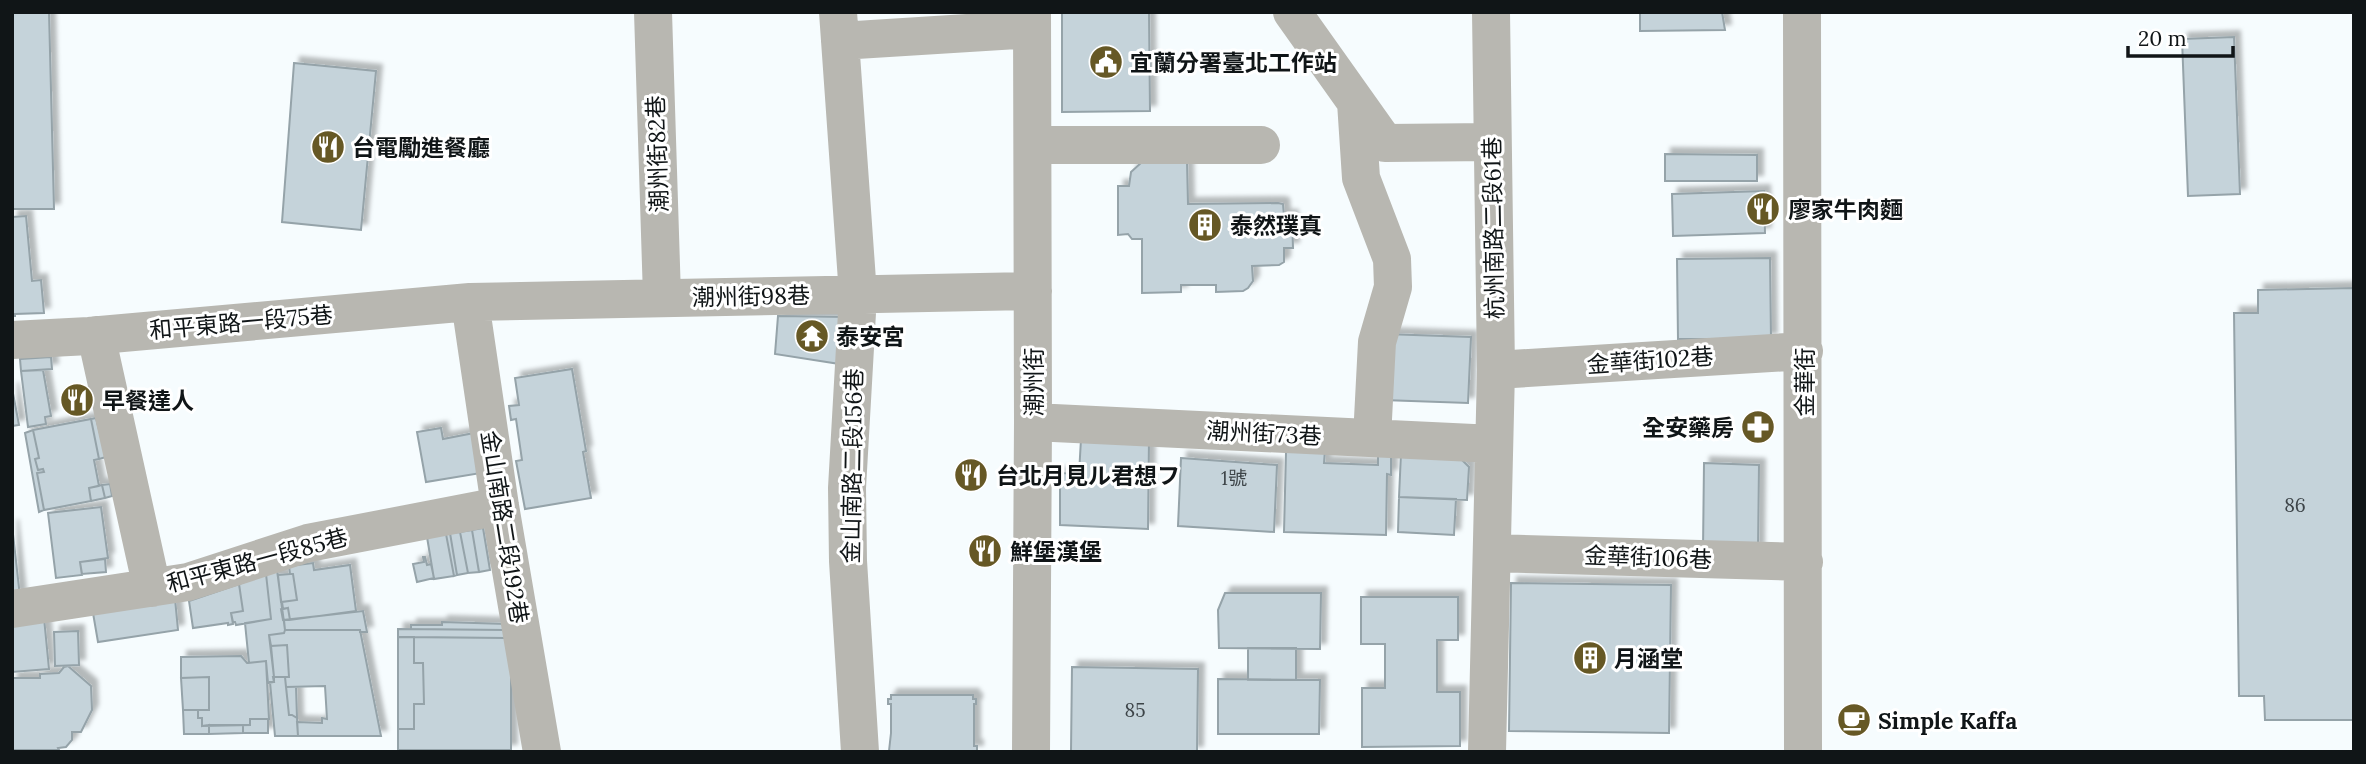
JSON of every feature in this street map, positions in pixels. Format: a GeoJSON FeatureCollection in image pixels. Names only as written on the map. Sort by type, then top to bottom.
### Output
{"type":"FeatureCollection","features":[{"type":"Feature","properties":{"kind":"street","name":"潮州街82巷"},"geometry":{"type":"LineString","coordinates":[[653,12],[662,297]]}},
{"type":"Feature","properties":{"kind":"street"},"geometry":{"type":"LineString","coordinates":[[1292,12],[1385,143],[1492,142]]}},
{"type":"Feature","properties":{"kind":"street","name":"杭州南路二段61巷"},"geometry":{"type":"LineString","coordinates":[[1487,752],[1496,370],[1491,12]]}},
{"type":"Feature","properties":{"kind":"street","name":"金華街"},"geometry":{"type":"LineString","coordinates":[[1802,12],[1803,752]]}},
{"type":"Feature","properties":{"kind":"street"},"geometry":{"type":"LineString","coordinates":[[839,27],[1032,21]]}},
{"type":"Feature","properties":{"kind":"street","name":"潮州街"},"geometry":{"type":"LineString","coordinates":[[1031,752],[1032,21]]}},
{"type":"Feature","properties":{"kind":"street","name":"金山南路二段156巷"},"geometry":{"type":"LineString","coordinates":[[839,27],[858,295],[847,488],[848,561],[860,752]]}},
{"type":"Feature","properties":{"kind":"street"},"geometry":{"type":"LineString","coordinates":[[1356,102],[1361,178],[1392,259],[1392,287],[1377,342],[1372,438]]}},
{"type":"Feature","properties":{"kind":"street"},"geometry":{"type":"LineString","coordinates":[[1033,145],[1261,145]]}},
{"type":"Feature","properties":{"kind":"street","name":"潮州街98巷"},"geometry":{"type":"LineString","coordinates":[[470,302],[1033,291]]}},
{"type":"Feature","properties":{"kind":"street","name":"和平東路一段75巷"},"geometry":{"type":"LineString","coordinates":[[12,340],[470,302]]}},
{"type":"Feature","properties":{"kind":"street","name":"金山南路二段192巷"},"geometry":{"type":"LineString","coordinates":[[470,302],[500,506],[542,752]]}},
{"type":"Feature","properties":{"kind":"street"},"geometry":{"type":"LineString","coordinates":[[96,335],[152,588]]}},
{"type":"Feature","properties":{"kind":"street","name":"金華街102巷"},"geometry":{"type":"LineString","coordinates":[[1496,370],[1804,351]]}},
{"type":"Feature","properties":{"kind":"street","name":"潮州街73巷"},"geometry":{"type":"LineString","coordinates":[[1033,422],[1494,444]]}},
{"type":"Feature","properties":{"kind":"street","name":"和平東路一段85巷"},"geometry":{"type":"LineString","coordinates":[[12,609],[188,582],[308,542],[500,506]]}},
{"type":"Feature","properties":{"kind":"street","name":"金華街106巷"},"geometry":{"type":"LineString","coordinates":[[1492,553],[1804,562]]}},
{"type":"Feature","properties":{"kind":"building"},"geometry":{"type":"Polygon","coordinates":[[[12,12],[49,12],[54,209],[12,209],[12,12]]]}},
{"type":"Feature","properties":{"kind":"building","name":"宜蘭分署臺北工作站"},"geometry":{"type":"Polygon","coordinates":[[[1062,12],[1149,12],[1150,111],[1062,112],[1062,12]]]}},
{"type":"Feature","properties":{"kind":"building"},"geometry":{"type":"Polygon","coordinates":[[[1640,12],[1722,12],[1725,30],[1640,31],[1640,12]]]}},
{"type":"Feature","properties":{"kind":"building"},"geometry":{"type":"Polygon","coordinates":[[[2234,37],[2240,194],[2188,196],[2182,39],[2234,37]]]}},
{"type":"Feature","properties":{"kind":"building","name":"台電勵進餐廳"},"geometry":{"type":"Polygon","coordinates":[[[294,63],[376,71],[361,230],[282,222],[294,63]]]}},
{"type":"Feature","properties":{"kind":"building"},"geometry":{"type":"Polygon","coordinates":[[[1665,154],[1757,155],[1757,181],[1665,181],[1665,154]]]}},
{"type":"Feature","properties":{"kind":"building","name":"泰然璞真"},"geometry":{"type":"Polygon","coordinates":[[[1187,161],[1188,204],[1278,203],[1283,204],[1284,216],[1292,216],[1293,248],[1284,248],[1284,262],[1279,265],[1252,266],[1253,281],[1243,291],[1216,292],[1216,285],[1181,285],[1181,292],[1142,293],[1142,239],[1132,239],[1128,234],[1118,235],[1118,186],[1129,186],[1131,172],[1142,162],[1187,161]]]}},
{"type":"Feature","properties":{"kind":"building"},"geometry":{"type":"Polygon","coordinates":[[[1764,191],[1765,233],[1673,236],[1672,194],[1764,191]]]}},
{"type":"Feature","properties":{"kind":"building"},"geometry":{"type":"Polygon","coordinates":[[[26,216],[32,281],[41,280],[44,313],[12,316],[12,217],[26,216]]]}},
{"type":"Feature","properties":{"kind":"building"},"geometry":{"type":"Polygon","coordinates":[[[1770,258],[1771,339],[1678,339],[1677,259],[1770,258]]]}},
{"type":"Feature","properties":{"kind":"building"},"geometry":{"type":"Polygon","coordinates":[[[2354,288],[2354,720],[2265,720],[2264,696],[2239,696],[2234,313],[2258,313],[2258,290],[2354,288]]]}},
{"type":"Feature","properties":{"kind":"building","name":"泰安宮"},"geometry":{"type":"Polygon","coordinates":[[[778,316],[848,317],[846,365],[775,354],[778,316]]]}},
{"type":"Feature","properties":{"kind":"building"},"geometry":{"type":"Polygon","coordinates":[[[1385,334],[1471,337],[1468,403],[1383,400],[1385,334]]]}},
{"type":"Feature","properties":{"kind":"building"},"geometry":{"type":"Polygon","coordinates":[[[51,357],[52,369],[21,371],[20,359],[51,357]]]}},
{"type":"Feature","properties":{"kind":"building"},"geometry":{"type":"Polygon","coordinates":[[[572,369],[591,498],[525,509],[516,461],[522,460],[516,419],[511,420],[509,406],[519,405],[515,378],[572,369]]]}},
{"type":"Feature","properties":{"kind":"building"},"geometry":{"type":"Polygon","coordinates":[[[43,370],[51,416],[45,417],[46,424],[28,427],[21,371],[43,370]]]}},
{"type":"Feature","properties":{"kind":"building"},"geometry":{"type":"Polygon","coordinates":[[[12,388],[19,425],[12,426],[12,388]]]}},
{"type":"Feature","properties":{"kind":"building"},"geometry":{"type":"Polygon","coordinates":[[[96,418],[106,457],[99,459],[91,419],[96,418]]]}},
{"type":"Feature","properties":{"kind":"building"},"geometry":{"type":"Polygon","coordinates":[[[91,419],[99,459],[94,460],[99,486],[89,488],[91,501],[44,510],[37,473],[44,472],[43,469],[38,470],[35,459],[39,458],[33,430],[91,419]]]}},
{"type":"Feature","properties":{"kind":"building"},"geometry":{"type":"Polygon","coordinates":[[[441,428],[443,439],[474,433],[481,473],[426,482],[417,432],[441,428]]]}},
{"type":"Feature","properties":{"kind":"building"},"geometry":{"type":"Polygon","coordinates":[[[33,430],[39,458],[35,459],[38,470],[43,469],[44,472],[37,473],[44,510],[39,512],[25,433],[33,430]]]}},
{"type":"Feature","properties":{"kind":"building"},"geometry":{"type":"Polygon","coordinates":[[[1081,439],[1149,439],[1148,529],[1060,525],[1060,473],[1079,474],[1081,439]]]}},
{"type":"Feature","properties":{"kind":"building"},"geometry":{"type":"Polygon","coordinates":[[[1325,450],[1324,463],[1378,465],[1378,452],[1391,452],[1391,475],[1387,474],[1386,535],[1284,532],[1286,452],[1325,450]]]}},
{"type":"Feature","properties":{"kind":"building"},"geometry":{"type":"Polygon","coordinates":[[[1401,453],[1458,456],[1469,467],[1467,500],[1399,497],[1401,453]]]}},
{"type":"Feature","properties":{"kind":"building"},"geometry":{"type":"Polygon","coordinates":[[[1181,458],[1277,465],[1274,532],[1178,526],[1181,458]]]}},
{"type":"Feature","properties":{"kind":"building"},"geometry":{"type":"Polygon","coordinates":[[[1704,463],[1759,465],[1758,550],[1703,549],[1704,463]]]}},
{"type":"Feature","properties":{"kind":"building"},"geometry":{"type":"Polygon","coordinates":[[[110,484],[112,496],[105,498],[102,485],[110,484]]]}},
{"type":"Feature","properties":{"kind":"building"},"geometry":{"type":"Polygon","coordinates":[[[102,485],[105,498],[91,501],[89,488],[102,485]]]}},
{"type":"Feature","properties":{"kind":"building"},"geometry":{"type":"Polygon","coordinates":[[[1399,497],[1456,499],[1454,535],[1398,532],[1399,497]]]}},
{"type":"Feature","properties":{"kind":"building"},"geometry":{"type":"Polygon","coordinates":[[[101,507],[108,558],[80,562],[82,575],[56,578],[48,513],[101,507]]]}},
{"type":"Feature","properties":{"kind":"building"},"geometry":{"type":"Polygon","coordinates":[[[12,525],[20,597],[12,597],[12,525]]]}},
{"type":"Feature","properties":{"kind":"building"},"geometry":{"type":"Polygon","coordinates":[[[483,528],[490,570],[479,572],[472,530],[483,528]]]}},
{"type":"Feature","properties":{"kind":"building"},"geometry":{"type":"Polygon","coordinates":[[[472,530],[479,572],[468,573],[460,532],[472,530]]]}},
{"type":"Feature","properties":{"kind":"building"},"geometry":{"type":"Polygon","coordinates":[[[460,532],[468,573],[457,575],[450,533],[460,532]]]}},
{"type":"Feature","properties":{"kind":"building"},"geometry":{"type":"Polygon","coordinates":[[[450,533],[457,575],[454,576],[446,534],[450,533]]]}},
{"type":"Feature","properties":{"kind":"building"},"geometry":{"type":"Polygon","coordinates":[[[446,534],[454,576],[434,579],[427,537],[446,534]]]}},
{"type":"Feature","properties":{"kind":"building"},"geometry":{"type":"Polygon","coordinates":[[[423,557],[427,565],[431,564],[434,578],[417,582],[413,564],[424,562],[423,557]]]}},
{"type":"Feature","properties":{"kind":"building"},"geometry":{"type":"Polygon","coordinates":[[[105,559],[106,572],[82,574],[80,562],[105,559]]]}},
{"type":"Feature","properties":{"kind":"building"},"geometry":{"type":"Polygon","coordinates":[[[313,563],[314,570],[350,565],[356,611],[290,620],[288,608],[283,609],[282,602],[297,600],[289,566],[313,563]]]}},
{"type":"Feature","properties":{"kind":"building"},"geometry":{"type":"Polygon","coordinates":[[[277,570],[285,630],[284,633],[269,635],[274,682],[268,683],[266,661],[249,663],[245,623],[271,619],[266,574],[277,570]]]}},
{"type":"Feature","properties":{"kind":"building"},"geometry":{"type":"Polygon","coordinates":[[[266,574],[271,619],[236,625],[231,613],[243,611],[239,584],[266,574]]]}},
{"type":"Feature","properties":{"kind":"building"},"geometry":{"type":"Polygon","coordinates":[[[293,574],[297,600],[281,602],[278,575],[293,574]]]}},
{"type":"Feature","properties":{"kind":"building","name":"月涵堂"},"geometry":{"type":"Polygon","coordinates":[[[1511,583],[1671,585],[1669,733],[1509,731],[1511,583]]]}},
{"type":"Feature","properties":{"kind":"building"},"geometry":{"type":"Polygon","coordinates":[[[239,584],[243,611],[231,613],[233,624],[193,628],[189,601],[239,584]]]}},
{"type":"Feature","properties":{"kind":"building"},"geometry":{"type":"Polygon","coordinates":[[[1225,593],[1321,593],[1320,649],[1219,648],[1218,610],[1225,593]]]}},
{"type":"Feature","properties":{"kind":"building"},"geometry":{"type":"Polygon","coordinates":[[[1361,597],[1458,597],[1458,640],[1437,640],[1437,692],[1460,692],[1460,746],[1362,747],[1362,688],[1385,688],[1385,644],[1361,644],[1361,597]]]}},
{"type":"Feature","properties":{"kind":"building"},"geometry":{"type":"Polygon","coordinates":[[[175,599],[178,630],[98,642],[93,613],[175,599]]]}},
{"type":"Feature","properties":{"kind":"building"},"geometry":{"type":"Polygon","coordinates":[[[288,608],[290,620],[283,620],[281,609],[288,608]]]}},
{"type":"Feature","properties":{"kind":"building"},"geometry":{"type":"Polygon","coordinates":[[[363,611],[367,632],[285,630],[284,620],[363,611]]]}},
{"type":"Feature","properties":{"kind":"building"},"geometry":{"type":"Polygon","coordinates":[[[44,618],[49,669],[12,672],[12,621],[44,618]]]}},
{"type":"Feature","properties":{"kind":"building"},"geometry":{"type":"Polygon","coordinates":[[[442,622],[507,624],[506,630],[411,629],[411,625],[442,625],[442,622]]]}},
{"type":"Feature","properties":{"kind":"building"},"geometry":{"type":"Polygon","coordinates":[[[398,629],[506,630],[506,638],[398,637],[398,629]]]}},
{"type":"Feature","properties":{"kind":"building"},"geometry":{"type":"Polygon","coordinates":[[[285,630],[360,630],[381,736],[298,736],[297,722],[322,723],[322,718],[327,719],[325,686],[286,687],[285,677],[289,677],[287,645],[271,646],[269,635],[284,633],[285,630]]]}},
{"type":"Feature","properties":{"kind":"building"},"geometry":{"type":"Polygon","coordinates":[[[78,631],[79,665],[55,666],[54,632],[78,631]]]}},
{"type":"Feature","properties":{"kind":"building"},"geometry":{"type":"Polygon","coordinates":[[[398,637],[414,637],[414,663],[423,663],[424,704],[414,704],[414,729],[398,729],[398,637]]]}},
{"type":"Feature","properties":{"kind":"building"},"geometry":{"type":"Polygon","coordinates":[[[414,637],[506,638],[511,641],[511,750],[398,750],[398,729],[414,729],[414,704],[424,704],[423,663],[414,663],[414,637]]]}},
{"type":"Feature","properties":{"kind":"building"},"geometry":{"type":"Polygon","coordinates":[[[287,645],[289,677],[274,677],[271,646],[287,645]]]}},
{"type":"Feature","properties":{"kind":"building"},"geometry":{"type":"Polygon","coordinates":[[[1248,648],[1296,648],[1296,680],[1248,680],[1248,648]]]}},
{"type":"Feature","properties":{"kind":"building"},"geometry":{"type":"Polygon","coordinates":[[[241,656],[247,663],[266,661],[269,719],[250,719],[250,725],[202,726],[198,710],[209,710],[209,677],[181,678],[181,657],[241,656]]]}},
{"type":"Feature","properties":{"kind":"building"},"geometry":{"type":"Polygon","coordinates":[[[68,666],[91,686],[92,710],[81,732],[72,732],[72,740],[66,747],[58,748],[59,750],[12,750],[12,678],[40,678],[40,674],[59,673],[68,666]]]}},
{"type":"Feature","properties":{"kind":"building"},"geometry":{"type":"Polygon","coordinates":[[[1072,667],[1198,669],[1197,752],[1071,751],[1072,667]]]}},
{"type":"Feature","properties":{"kind":"building"},"geometry":{"type":"Polygon","coordinates":[[[209,677],[209,710],[183,710],[181,678],[209,677]]]}},
{"type":"Feature","properties":{"kind":"building"},"geometry":{"type":"Polygon","coordinates":[[[273,677],[285,677],[289,715],[297,718],[298,736],[275,736],[270,682],[274,682],[273,677]]]}},
{"type":"Feature","properties":{"kind":"building"},"geometry":{"type":"Polygon","coordinates":[[[1218,679],[1320,680],[1319,734],[1218,734],[1218,679]]]}},
{"type":"Feature","properties":{"kind":"building"},"geometry":{"type":"Polygon","coordinates":[[[286,687],[296,687],[297,718],[289,715],[286,687]]]}},
{"type":"Feature","properties":{"kind":"building"},"geometry":{"type":"Polygon","coordinates":[[[891,695],[973,695],[973,699],[976,699],[974,746],[977,746],[977,751],[889,751],[891,704],[888,704],[888,699],[891,699],[891,695]]]}},
{"type":"Feature","properties":{"kind":"building"},"geometry":{"type":"Polygon","coordinates":[[[183,710],[198,710],[202,726],[209,725],[209,734],[184,734],[183,710]]]}},
{"type":"Feature","properties":{"kind":"building"},"geometry":{"type":"Polygon","coordinates":[[[250,719],[268,719],[268,733],[243,733],[243,725],[250,725],[250,719]]]}},
{"type":"Feature","properties":{"kind":"building"},"geometry":{"type":"Polygon","coordinates":[[[209,725],[243,725],[243,733],[209,734],[209,725]]]}},
{"type":"Feature","properties":{"kind":"place","name":"宜蘭分署臺北工作站"},"geometry":{"type":"Point","coordinates":[1106,62]}},
{"type":"Feature","properties":{"kind":"place","name":"台電勵進餐廳"},"geometry":{"type":"Point","coordinates":[328,147]}},
{"type":"Feature","properties":{"kind":"place","name":"廖家牛肉麵"},"geometry":{"type":"Point","coordinates":[1763,209]}},
{"type":"Feature","properties":{"kind":"place","name":"泰然璞真"},"geometry":{"type":"Point","coordinates":[1205,225]}},
{"type":"Feature","properties":{"kind":"place","name":"泰安宮"},"geometry":{"type":"Point","coordinates":[812,336]}},
{"type":"Feature","properties":{"kind":"place","name":"早餐達人"},"geometry":{"type":"Point","coordinates":[77,400]}},
{"type":"Feature","properties":{"kind":"place","name":"全安藥房"},"geometry":{"type":"Point","coordinates":[1758,427]}},
{"type":"Feature","properties":{"kind":"place","name":"台北月見ル君想フ"},"geometry":{"type":"Point","coordinates":[971,475]}},
{"type":"Feature","properties":{"kind":"place","name":"鮮堡漢堡"},"geometry":{"type":"Point","coordinates":[985,551]}},
{"type":"Feature","properties":{"kind":"place","name":"月涵堂"},"geometry":{"type":"Point","coordinates":[1590,658]}},
{"type":"Feature","properties":{"kind":"place","name":"Simple Kaffa"},"geometry":{"type":"Point","coordinates":[1854,720]}}]}
